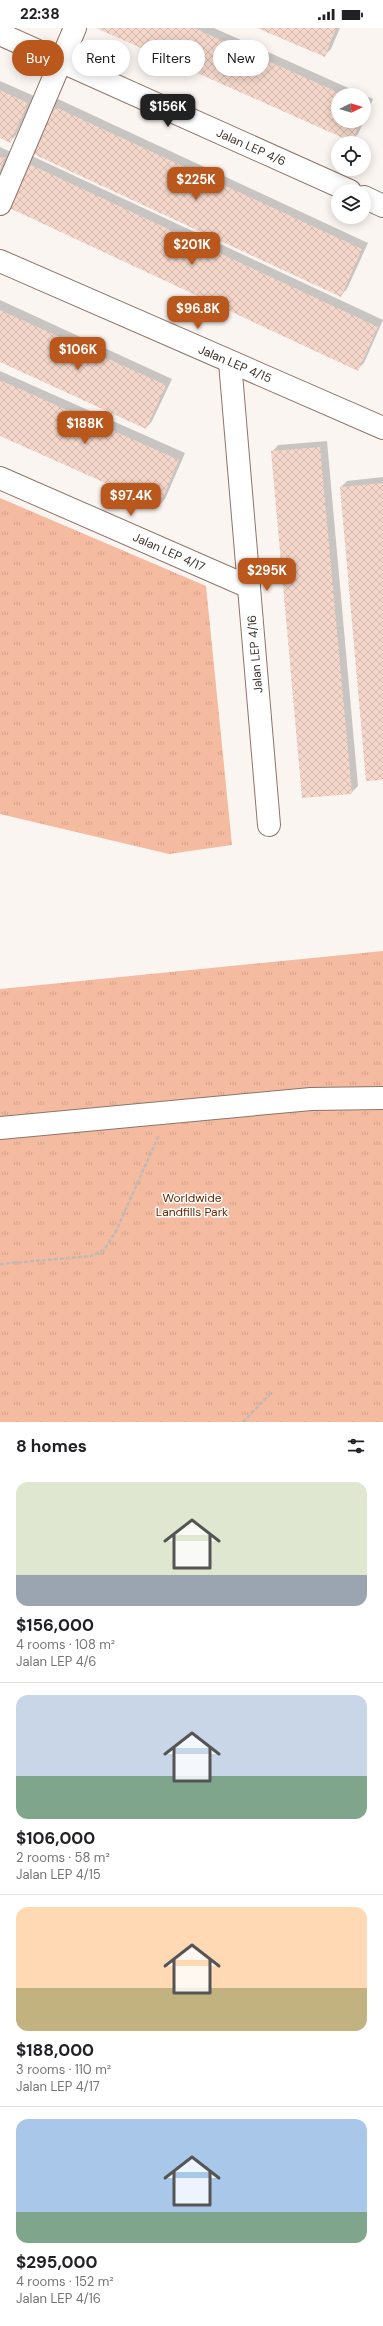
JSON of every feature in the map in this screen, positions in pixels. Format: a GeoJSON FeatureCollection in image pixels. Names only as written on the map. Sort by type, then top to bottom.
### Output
{"type":"FeatureCollection","features":[{"type":"Feature","properties":{"kind":"street"},"geometry":{"type":"LineString","coordinates":[[64,57],[75,28]]}},
{"type":"Feature","properties":{"kind":"street","name":"Jalan LEP 4/6"},"geometry":{"type":"LineString","coordinates":[[0,34],[13,40]]}},
{"type":"Feature","properties":{"kind":"street","name":"Jalan LEP 4/6"},"geometry":{"type":"LineString","coordinates":[[64,63],[334,184]]}},
{"type":"Feature","properties":{"kind":"street"},"geometry":{"type":"LineString","coordinates":[[0,204],[56,76]]}},
{"type":"Feature","properties":{"kind":"street"},"geometry":{"type":"LineString","coordinates":[[371,200],[383,206]]}},
{"type":"Feature","properties":{"kind":"street","name":"Jalan LEP 4/15"},"geometry":{"type":"LineString","coordinates":[[0,261],[383,428]]}},
{"type":"Feature","properties":{"kind":"street","name":"Jalan LEP 4/16"},"geometry":{"type":"LineString","coordinates":[[230,362],[269,825]]}},
{"type":"Feature","properties":{"kind":"street","name":"Jalan LEP 4/17"},"geometry":{"type":"LineString","coordinates":[[0,478],[249,587]]}},
{"type":"Feature","properties":{"kind":"street"},"geometry":{"type":"LineString","coordinates":[[0,1128],[311,1099],[383,1098]]}},
{"type":"Feature","properties":{"kind":"path"},"geometry":{"type":"LineString","coordinates":[[0,1264],[91,1256],[104,1250],[116,1231],[169,1113]]}},
{"type":"Feature","properties":{"kind":"path"},"geometry":{"type":"LineString","coordinates":[[243,1422],[271,1393]]}},
{"type":"Feature","properties":{"kind":"green space"},"geometry":{"type":"Polygon","coordinates":[[[0,498],[206,586],[232,845],[169,854],[0,814],[0,498]]]}},
{"type":"Feature","properties":{"kind":"green space","name":"Worldwide Landfills Park"},"geometry":{"type":"Polygon","coordinates":[[[383,951],[383,1422],[0,1422],[0,989],[383,951]]]}},
{"type":"Feature","properties":{"kind":"building"},"geometry":{"type":"Polygon","coordinates":[[[96,28],[194,28],[221,40],[213,40],[213,76],[269,76],[269,62],[331,89],[331,128],[358,128],[355,136],[339,136],[204,76],[205,76],[205,40],[138,40],[138,47],[130,43],[130,40],[123,40],[96,28]]]}},
{"type":"Feature","properties":{"kind":"building"},"geometry":{"type":"Polygon","coordinates":[[[257,28],[336,28],[325,57],[257,28]]]}},
{"type":"Feature","properties":{"kind":"building"},"geometry":{"type":"Polygon","coordinates":[[[0,90],[28,103],[10,143],[0,138],[0,90]]]}},
{"type":"Feature","properties":{"kind":"building"},"geometry":{"type":"Polygon","coordinates":[[[51,105],[362,249],[341,297],[29,152],[51,105]]]}},
{"type":"Feature","properties":{"kind":"building"},"geometry":{"type":"Polygon","coordinates":[[[0,156],[5,158],[0,170],[0,156]]]}},
{"type":"Feature","properties":{"kind":"building"},"geometry":{"type":"Polygon","coordinates":[[[25,162],[378,327],[358,371],[5,206],[25,162]]]}},
{"type":"Feature","properties":{"kind":"building"},"geometry":{"type":"Polygon","coordinates":[[[0,310],[166,385],[146,429],[0,362],[0,310]]]}},
{"type":"Feature","properties":{"kind":"building"},"geometry":{"type":"Polygon","coordinates":[[[0,380],[179,460],[159,507],[0,436],[0,380]]]}},
{"type":"Feature","properties":{"kind":"building"},"geometry":{"type":"Polygon","coordinates":[[[320,447],[352,794],[302,798],[271,451],[320,447]]]}},
{"type":"Feature","properties":{"kind":"building"},"geometry":{"type":"Polygon","coordinates":[[[383,483],[383,780],[366,781],[340,487],[383,483]]]}}]}
